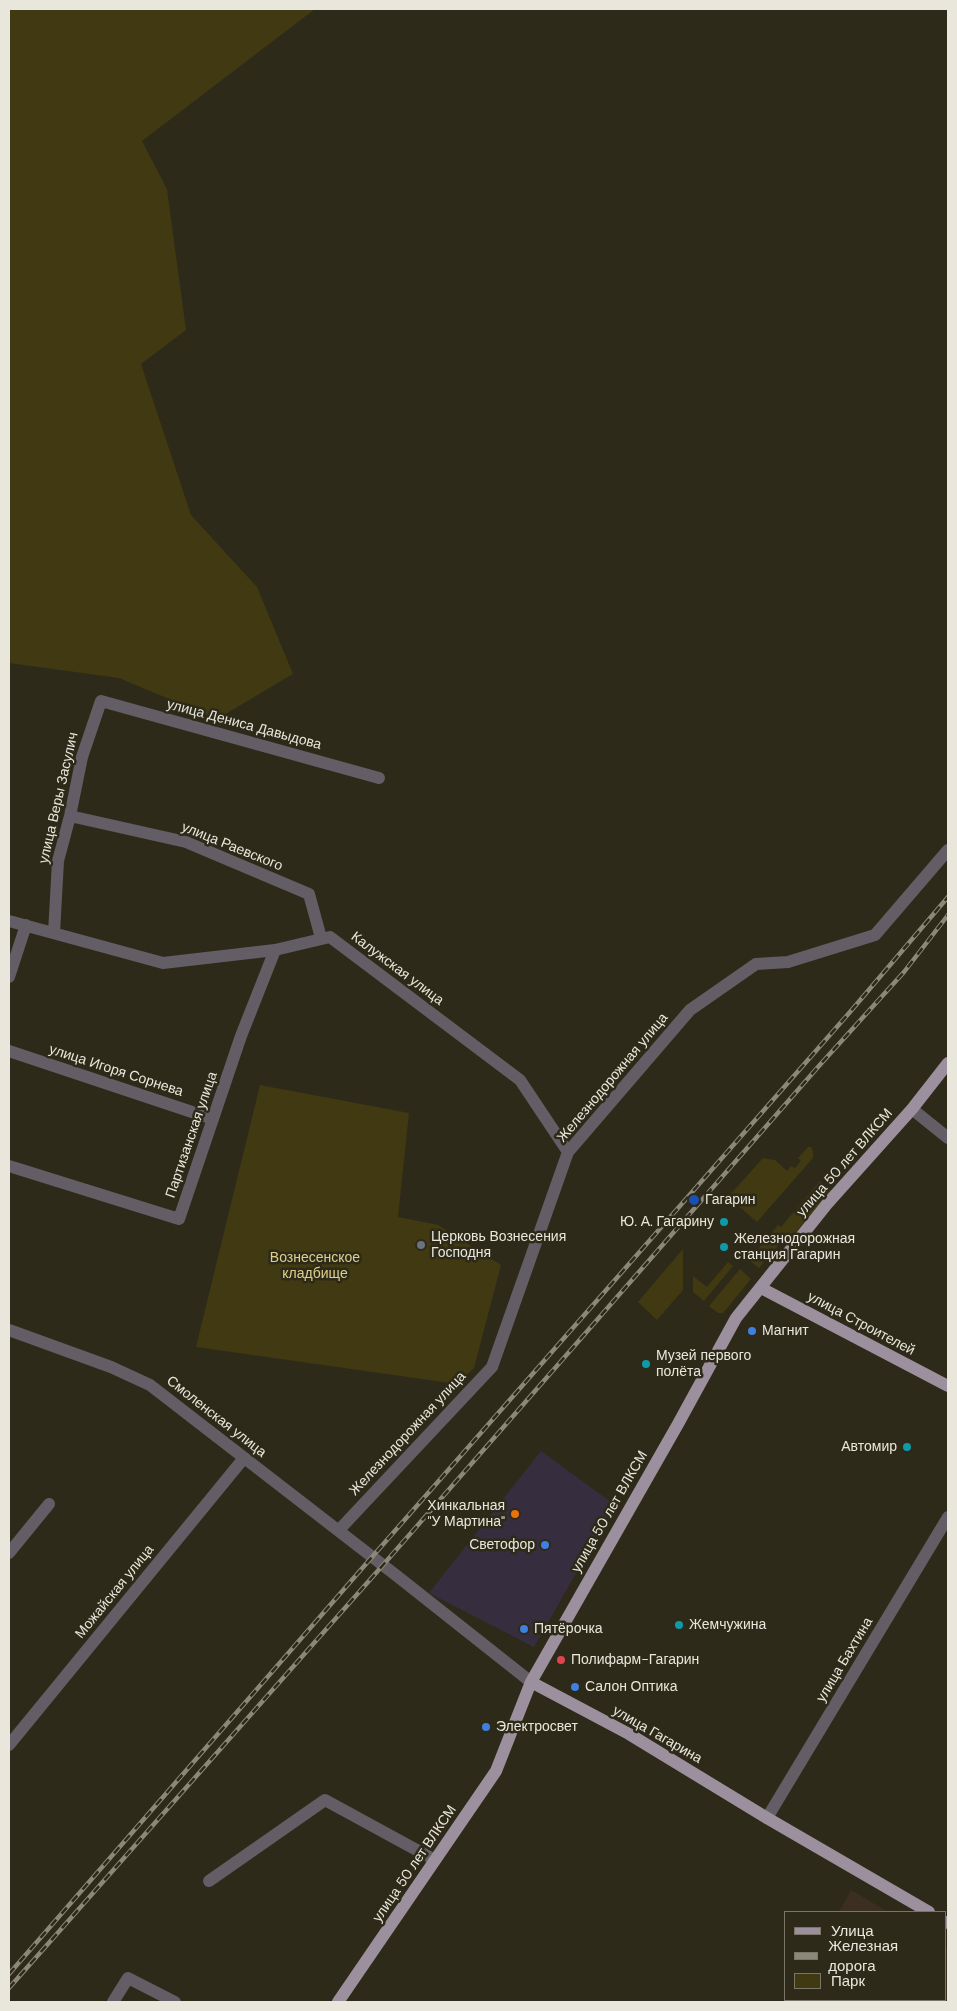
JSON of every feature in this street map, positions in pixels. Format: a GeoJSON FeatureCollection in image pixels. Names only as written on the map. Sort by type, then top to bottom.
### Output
{"type":"FeatureCollection","features":[{"type":"Feature","properties":{"kind":"main road","name":"улица 50 лет ВЛКСМ"},"geometry":{"type":"LineString","coordinates":[[338,2002],[496,1771],[531,1682],[736,1318],[827,1204],[912,1109],[948,1063]]}},
{"type":"Feature","properties":{"kind":"main road","name":"улица Строителей"},"geometry":{"type":"LineString","coordinates":[[761,1288],[948,1386]]}},
{"type":"Feature","properties":{"kind":"main road","name":"улица Гагарина"},"geometry":{"type":"LineString","coordinates":[[531,1682],[629,1734],[767,1818],[927,1911]]}},
{"type":"Feature","properties":{"kind":"street","name":"улица Дениса Давыдова"},"geometry":{"type":"LineString","coordinates":[[101,701],[379,778]]}},
{"type":"Feature","properties":{"kind":"street","name":"улица Веры Засулич"},"geometry":{"type":"LineString","coordinates":[[54,933],[58,861],[70,816],[82,757],[101,701]]}},
{"type":"Feature","properties":{"kind":"street","name":"улица Раевского"},"geometry":{"type":"LineString","coordinates":[[70,816],[186,842],[309,894],[321,938]]}},
{"type":"Feature","properties":{"kind":"street","name":"Железнодорожная улица"},"geometry":{"type":"LineString","coordinates":[[339,1530],[492,1367],[568,1152],[690,1010],[756,964],[788,962],[875,935],[948,850]]}},
{"type":"Feature","properties":{"kind":"street"},"geometry":{"type":"LineString","coordinates":[[9,920],[163,963],[276,950],[321,938]]}},
{"type":"Feature","properties":{"kind":"street"},"geometry":{"type":"LineString","coordinates":[[9,977],[26,925]]}},
{"type":"Feature","properties":{"kind":"street","name":"Калужская улица"},"geometry":{"type":"LineString","coordinates":[[321,938],[330,937],[520,1080],[568,1152]]}},
{"type":"Feature","properties":{"kind":"street","name":"Партизанская улица"},"geometry":{"type":"LineString","coordinates":[[9,1166],[179,1219],[241,1036],[276,950]]}},
{"type":"Feature","properties":{"kind":"street","name":"улица Игоря Сорнева"},"geometry":{"type":"LineString","coordinates":[[9,1051],[213,1119]]}},
{"type":"Feature","properties":{"kind":"street"},"geometry":{"type":"LineString","coordinates":[[912,1109],[948,1138]]}},
{"type":"Feature","properties":{"kind":"street","name":"Смоленская улица"},"geometry":{"type":"LineString","coordinates":[[9,1330],[150,1385],[383,1565]]}},
{"type":"Feature","properties":{"kind":"street","name":"Можайская улица"},"geometry":{"type":"LineString","coordinates":[[9,1744],[244,1458]]}},
{"type":"Feature","properties":{"kind":"street"},"geometry":{"type":"LineString","coordinates":[[9,1554],[48,1504]]}},
{"type":"Feature","properties":{"kind":"street","name":"улица Бахтина"},"geometry":{"type":"LineString","coordinates":[[767,1818],[948,1517]]}},
{"type":"Feature","properties":{"kind":"street","name":"улица Гагарина"},"geometry":{"type":"LineString","coordinates":[[383,1565],[531,1682]]}},
{"type":"Feature","properties":{"kind":"street"},"geometry":{"type":"LineString","coordinates":[[209,1880],[324,1800],[435,1860]]}},
{"type":"Feature","properties":{"kind":"street"},"geometry":{"type":"LineString","coordinates":[[113,2002],[128,1978],[175,2002]]}},
{"type":"Feature","properties":{"kind":"shaded area"},"geometry":{"type":"Polygon","coordinates":[[[541,1451],[615,1505],[534,1647],[429,1593],[541,1451]]]}},
{"type":"Feature","properties":{"kind":"shaded area"},"geometry":{"type":"Polygon","coordinates":[[[851,1890],[886,1911],[840,1911],[851,1890]]]}},
{"type":"Feature","properties":{"kind":"shaded area"},"geometry":{"type":"Polygon","coordinates":[[[948,1948],[948,2002],[791,2002],[947,2001],[948,1948]]]}},
{"type":"Feature","properties":{"kind":"green space"},"geometry":{"type":"Polygon","coordinates":[[[9,9],[315,9],[142,141],[167,189],[186,330],[141,364],[191,515],[257,587],[293,674],[217,719],[119,678],[9,663],[9,9]]]}},
{"type":"Feature","properties":{"kind":"green space","name":"Вознесенское кладбище"},"geometry":{"type":"Polygon","coordinates":[[[260,1085],[409,1113],[398,1217],[438,1225],[501,1265],[474,1368],[457,1384],[196,1347],[260,1085]]]}},
{"type":"Feature","properties":{"kind":"green space"},"geometry":{"type":"Polygon","coordinates":[[[808,1147],[811,1147],[813,1151],[813,1158],[757,1222],[728,1197],[763,1158],[775,1160],[787,1171],[791,1166],[795,1168],[801,1161],[798,1158],[808,1147]]]}},
{"type":"Feature","properties":{"kind":"green space"},"geometry":{"type":"Polygon","coordinates":[[[820,1181],[831,1190],[787,1243],[783,1240],[759,1268],[749,1260],[778,1225],[781,1227],[820,1181]]]}},
{"type":"Feature","properties":{"kind":"green space"},"geometry":{"type":"Polygon","coordinates":[[[683,1249],[683,1290],[657,1320],[638,1302],[683,1249]]]}},
{"type":"Feature","properties":{"kind":"green space"},"geometry":{"type":"Polygon","coordinates":[[[728,1262],[733,1266],[704,1301],[693,1292],[693,1276],[707,1287],[728,1262]]]}},
{"type":"Feature","properties":{"kind":"green space"},"geometry":{"type":"Polygon","coordinates":[[[740,1269],[751,1279],[723,1313],[718,1313],[709,1306],[740,1269]]]}},
{"type":"Feature","properties":{"kind":"railway"},"geometry":{"type":"LineString","coordinates":[[9,1974],[850,1012],[948,897]]}},
{"type":"Feature","properties":{"kind":"railway"},"geometry":{"type":"LineString","coordinates":[[9,1988],[383,1565],[818,1067],[904,972],[948,915]]}},
{"type":"Feature","properties":{"kind":"place","name":"Гагарин"},"geometry":{"type":"Point","coordinates":[694,1200]}},
{"type":"Feature","properties":{"kind":"place","name":"Ю. А. Гагарину"},"geometry":{"type":"Point","coordinates":[724,1222]}},
{"type":"Feature","properties":{"kind":"place","name":"Церковь Вознесения Господня"},"geometry":{"type":"Point","coordinates":[421,1245]}},
{"type":"Feature","properties":{"kind":"place","name":"Железнодорожная станция Гагарин"},"geometry":{"type":"Point","coordinates":[724,1247]}},
{"type":"Feature","properties":{"kind":"place","name":"Магнит"},"geometry":{"type":"Point","coordinates":[752,1331]}},
{"type":"Feature","properties":{"kind":"place","name":"Музей первого полёта"},"geometry":{"type":"Point","coordinates":[646,1364]}},
{"type":"Feature","properties":{"kind":"place","name":"Автомир"},"geometry":{"type":"Point","coordinates":[907,1447]}},
{"type":"Feature","properties":{"kind":"place","name":"Хинкальная \"У Мартина\""},"geometry":{"type":"Point","coordinates":[515,1514]}},
{"type":"Feature","properties":{"kind":"place","name":"Светофор"},"geometry":{"type":"Point","coordinates":[545,1545]}},
{"type":"Feature","properties":{"kind":"place","name":"Жемчужина"},"geometry":{"type":"Point","coordinates":[679,1625]}},
{"type":"Feature","properties":{"kind":"place","name":"Пятёрочка"},"geometry":{"type":"Point","coordinates":[524,1629]}},
{"type":"Feature","properties":{"kind":"place","name":"Полифарм-Гагарин"},"geometry":{"type":"Point","coordinates":[561,1660]}},
{"type":"Feature","properties":{"kind":"place","name":"Салон Оптика"},"geometry":{"type":"Point","coordinates":[575,1687]}},
{"type":"Feature","properties":{"kind":"place","name":"Электросвет"},"geometry":{"type":"Point","coordinates":[486,1727]}}]}
